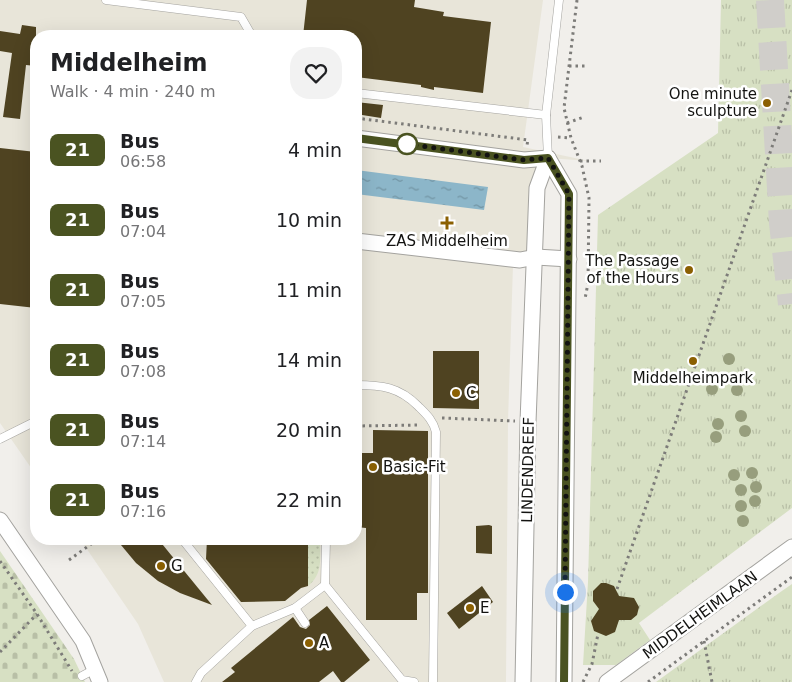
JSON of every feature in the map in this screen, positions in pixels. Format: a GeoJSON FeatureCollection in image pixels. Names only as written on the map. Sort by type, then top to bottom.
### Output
{"type":"FeatureCollection","features":[{"type":"Feature","properties":{"kind":"street"},"geometry":{"type":"LineString","coordinates":[[362,139],[524,160],[548,158]]}},
{"type":"Feature","properties":{"kind":"street","name":"LINDENDREEF"},"geometry":{"type":"LineString","coordinates":[[523,682],[528,422],[538,188],[548,158]]}},
{"type":"Feature","properties":{"kind":"street","name":"LINDENDREEF"},"geometry":{"type":"LineString","coordinates":[[548,158],[569,194],[564,682]]}},
{"type":"Feature","properties":{"kind":"street"},"geometry":{"type":"LineString","coordinates":[[362,242],[520,260],[536,257],[569,259]]}},
{"type":"Feature","properties":{"kind":"street"},"geometry":{"type":"LineString","coordinates":[[0,520],[83,641],[88,676]]}},
{"type":"Feature","properties":{"kind":"street","name":"MIDDELHEIMLAAN"},"geometry":{"type":"LineString","coordinates":[[607,682],[792,547]]}},
{"type":"Feature","properties":{"kind":"lane"},"geometry":{"type":"LineString","coordinates":[[106,0],[241,17],[249,30]]}},
{"type":"Feature","properties":{"kind":"lane","name":"LINDENDREEF"},"geometry":{"type":"LineString","coordinates":[[548,158],[546,116],[559,0]]}},
{"type":"Feature","properties":{"kind":"lane"},"geometry":{"type":"LineString","coordinates":[[362,94],[546,116]]}},
{"type":"Feature","properties":{"kind":"lane"},"geometry":{"type":"LineString","coordinates":[[362,385],[378,385],[399,390],[407,395],[430,418],[436,432],[433,682]]}},
{"type":"Feature","properties":{"kind":"lane"},"geometry":{"type":"LineString","coordinates":[[0,440],[30,424]]}},
{"type":"Feature","properties":{"kind":"lane"},"geometry":{"type":"LineString","coordinates":[[187,545],[252,626]]}},
{"type":"Feature","properties":{"kind":"lane"},"geometry":{"type":"LineString","coordinates":[[326,545],[325,585],[401,681],[414,682]]}},
{"type":"Feature","properties":{"kind":"lane"},"geometry":{"type":"LineString","coordinates":[[196,682],[201,673],[252,626],[295,608],[325,585]]}},
{"type":"Feature","properties":{"kind":"lane"},"geometry":{"type":"LineString","coordinates":[[295,608],[306,623]]}},
{"type":"Feature","properties":{"kind":"path"},"geometry":{"type":"LineString","coordinates":[[569,66],[585,66]]}},
{"type":"Feature","properties":{"kind":"path"},"geometry":{"type":"LineString","coordinates":[[617,589],[792,90]]}},
{"type":"Feature","properties":{"kind":"path"},"geometry":{"type":"LineString","coordinates":[[567,123],[584,118]]}},
{"type":"Feature","properties":{"kind":"path"},"geometry":{"type":"LineString","coordinates":[[362,119],[528,140],[524,160]]}},
{"type":"Feature","properties":{"kind":"path"},"geometry":{"type":"LineString","coordinates":[[580,161],[601,160]]}},
{"type":"Feature","properties":{"kind":"path"},"geometry":{"type":"LineString","coordinates":[[568,296],[585,296]]}},
{"type":"Feature","properties":{"kind":"path"},"geometry":{"type":"LineString","coordinates":[[362,426],[422,425],[430,418],[528,422]]}},
{"type":"Feature","properties":{"kind":"path"},"geometry":{"type":"LineString","coordinates":[[69,560],[90,545]]}},
{"type":"Feature","properties":{"kind":"path"},"geometry":{"type":"LineString","coordinates":[[0,561],[37,614],[88,676]]}},
{"type":"Feature","properties":{"kind":"path","name":"MIDDELHEIMLAAN"},"geometry":{"type":"LineString","coordinates":[[648,682],[792,577]]}},
{"type":"Feature","properties":{"kind":"path"},"geometry":{"type":"LineString","coordinates":[[0,652],[37,614]]}},
{"type":"Feature","properties":{"kind":"path"},"geometry":{"type":"LineString","coordinates":[[583,682],[592,664],[598,634]]}},
{"type":"Feature","properties":{"kind":"path"},"geometry":{"type":"LineString","coordinates":[[704,640],[712,682]]}},
{"type":"Feature","properties":{"kind":"shaded area"},"geometry":{"type":"Polygon","coordinates":[[[0,0],[543,0],[523,147],[589,161],[548,158],[536,257],[513,265],[508,421],[506,682],[164,682],[138,624],[84,545],[362,545],[362,30],[30,30],[30,466],[0,423],[0,0]]]}},
{"type":"Feature","properties":{"kind":"green space","name":"Middelheimpark"},"geometry":{"type":"Polygon","coordinates":[[[721,0],[792,0],[792,508],[639,623],[650,640],[616,665],[583,665],[588,582],[598,215],[718,133],[721,0]]]}},
{"type":"Feature","properties":{"kind":"green space"},"geometry":{"type":"Polygon","coordinates":[[[308,545],[320,545],[320,566],[316,577],[308,586],[308,545]]]}},
{"type":"Feature","properties":{"kind":"green space"},"geometry":{"type":"Polygon","coordinates":[[[0,551],[74,659],[85,682],[0,682],[0,551]]]}},
{"type":"Feature","properties":{"kind":"green space"},"geometry":{"type":"Polygon","coordinates":[[[792,584],[792,682],[656,682],[779,593],[792,584]]]}},
{"type":"Feature","properties":{"kind":"water"},"geometry":{"type":"Polygon","coordinates":[[[362,171],[488,187],[484,210],[362,195],[362,171]]]}},
{"type":"Feature","properties":{"kind":"building"},"geometry":{"type":"Polygon","coordinates":[[[307,0],[415,0],[414,7],[444,12],[443,16],[491,22],[483,93],[434,87],[434,90],[421,87],[421,85],[362,78],[362,30],[304,30],[307,0]]]}},
{"type":"Feature","properties":{"kind":"building"},"geometry":{"type":"Polygon","coordinates":[[[22,25],[36,27],[36,30],[30,30],[30,65],[26,65],[20,119],[3,117],[12,53],[0,51],[0,31],[20,34],[22,25]]]}},
{"type":"Feature","properties":{"kind":"building"},"geometry":{"type":"Polygon","coordinates":[[[362,103],[383,105],[381,118],[362,115],[362,103]]]}},
{"type":"Feature","properties":{"kind":"building"},"geometry":{"type":"Polygon","coordinates":[[[0,148],[30,151],[30,307],[0,304],[0,148]]]}},
{"type":"Feature","properties":{"kind":"building","name":"C"},"geometry":{"type":"Polygon","coordinates":[[[433,351],[479,351],[479,409],[433,408],[433,351]]]}},
{"type":"Feature","properties":{"kind":"building"},"geometry":{"type":"Polygon","coordinates":[[[373,430],[428,431],[428,593],[417,593],[417,620],[366,620],[366,528],[362,528],[362,453],[373,453],[373,430]]]}},
{"type":"Feature","properties":{"kind":"building"},"geometry":{"type":"Polygon","coordinates":[[[476,526],[492,526],[492,554],[476,553],[476,526]]]}},
{"type":"Feature","properties":{"kind":"building","name":"G"},"geometry":{"type":"Polygon","coordinates":[[[121,545],[163,545],[212,605],[180,593],[158,581],[136,563],[121,545]]]}},
{"type":"Feature","properties":{"kind":"building"},"geometry":{"type":"Polygon","coordinates":[[[207,545],[308,545],[308,586],[301,588],[285,601],[241,602],[206,559],[207,545]]]}},
{"type":"Feature","properties":{"kind":"building"},"geometry":{"type":"Polygon","coordinates":[[[601,583],[614,586],[619,596],[634,598],[639,607],[637,615],[631,620],[619,620],[615,632],[606,636],[594,631],[591,621],[599,609],[593,601],[593,591],[601,583]]]}},
{"type":"Feature","properties":{"kind":"building","name":"E"},"geometry":{"type":"Polygon","coordinates":[[[482,586],[493,602],[459,629],[447,613],[482,586]]]}},
{"type":"Feature","properties":{"kind":"building","name":"A"},"geometry":{"type":"Polygon","coordinates":[[[327,606],[370,660],[344,682],[341,682],[333,671],[319,682],[222,682],[235,672],[231,668],[293,617],[300,627],[306,629],[310,625],[309,620],[327,606]]]}},
{"type":"Feature","properties":{"kind":"tunnel"},"geometry":{"type":"LineString","coordinates":[[770,0],[783,223],[792,304]]}},
{"type":"Feature","properties":{"kind":"bus line","name":"21"},"geometry":{"type":"LineString","coordinates":[[362,139],[524,160],[548,158],[569,194],[564,682]]}},
{"type":"Feature","properties":{"kind":"place","name":"One minute sculpture"},"geometry":{"type":"Point","coordinates":[767,103]}},
{"type":"Feature","properties":{"kind":"place","name":"ZAS Middelheim"},"geometry":{"type":"Point","coordinates":[447,223]}},
{"type":"Feature","properties":{"kind":"place","name":"The Passage of the Hours"},"geometry":{"type":"Point","coordinates":[689,270]}},
{"type":"Feature","properties":{"kind":"place","name":"Middelheimpark"},"geometry":{"type":"Point","coordinates":[693,361]}},
{"type":"Feature","properties":{"kind":"place","name":"C"},"geometry":{"type":"Point","coordinates":[456,393]}},
{"type":"Feature","properties":{"kind":"place","name":"Basic-Fit"},"geometry":{"type":"Point","coordinates":[373,467]}},
{"type":"Feature","properties":{"kind":"place","name":"G"},"geometry":{"type":"Point","coordinates":[161,566]}},
{"type":"Feature","properties":{"kind":"place","name":"E"},"geometry":{"type":"Point","coordinates":[470,608]}},
{"type":"Feature","properties":{"kind":"place","name":"A"},"geometry":{"type":"Point","coordinates":[309,643]}},
{"type":"Feature","properties":{"kind":"route"},"geometry":{"type":"LineString","coordinates":[[407,144],[524,160],[548,158],[569,194],[565,592]]}}]}
